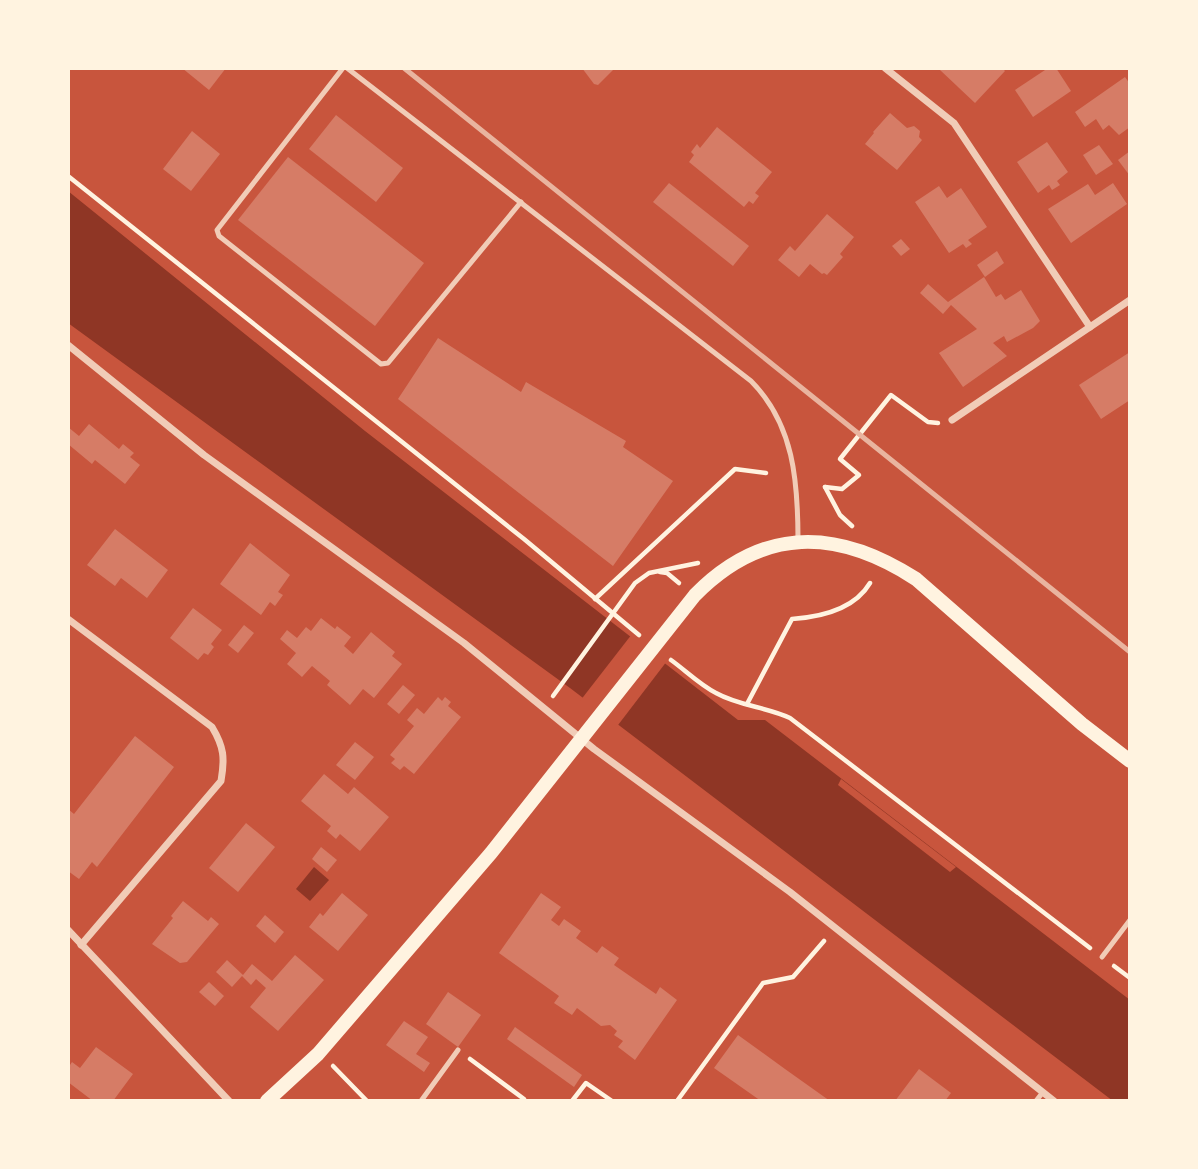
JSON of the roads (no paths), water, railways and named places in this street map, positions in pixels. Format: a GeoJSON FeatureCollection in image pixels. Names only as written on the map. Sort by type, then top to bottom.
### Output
{"type":"FeatureCollection","features":[{"type":"Feature","properties":{"kind":"main road"},"geometry":{"type":"LineString","coordinates":[[275,1098],[318,1054],[491,853],[592,726],[660,647],[695,595],[713,577],[751,553],[774,545],[798,542],[846,547],[885,562],[916,579],[1024,675],[1130,761]]}},
{"type":"Feature","properties":{"kind":"street"},"geometry":{"type":"LineString","coordinates":[[885,68],[954,123],[1090,327]]}},
{"type":"Feature","properties":{"kind":"street"},"geometry":{"type":"LineString","coordinates":[[952,420],[1130,300]]}},
{"type":"Feature","properties":{"kind":"street"},"geometry":{"type":"LineString","coordinates":[[68,345],[204,455],[464,643],[582,739],[836,927],[1054,1101]]}},
{"type":"Feature","properties":{"kind":"street"},"geometry":{"type":"LineString","coordinates":[[68,619],[212,727],[220,741],[225,762],[220,781],[81,945]]}},
{"type":"Feature","properties":{"kind":"street"},"geometry":{"type":"LineString","coordinates":[[68,930],[229,1101]]}},
{"type":"Feature","properties":{"kind":"lane"},"geometry":{"type":"LineString","coordinates":[[521,202],[387,363],[381,364],[219,236],[217,230],[345,68],[521,202],[762,392],[781,421],[797,487],[798,542]]}},
{"type":"Feature","properties":{"kind":"lane"},"geometry":{"type":"LineString","coordinates":[[1102,957],[1130,920]]}},
{"type":"Feature","properties":{"kind":"lane"},"geometry":{"type":"LineString","coordinates":[[421,1101],[458,1051]]}},
{"type":"Feature","properties":{"kind":"lane"},"geometry":{"type":"LineString","coordinates":[[1036,1101],[1043,1092]]}},
{"type":"Feature","properties":{"kind":"railway"},"geometry":{"type":"LineString","coordinates":[[404,68],[1130,652]]}}]}
